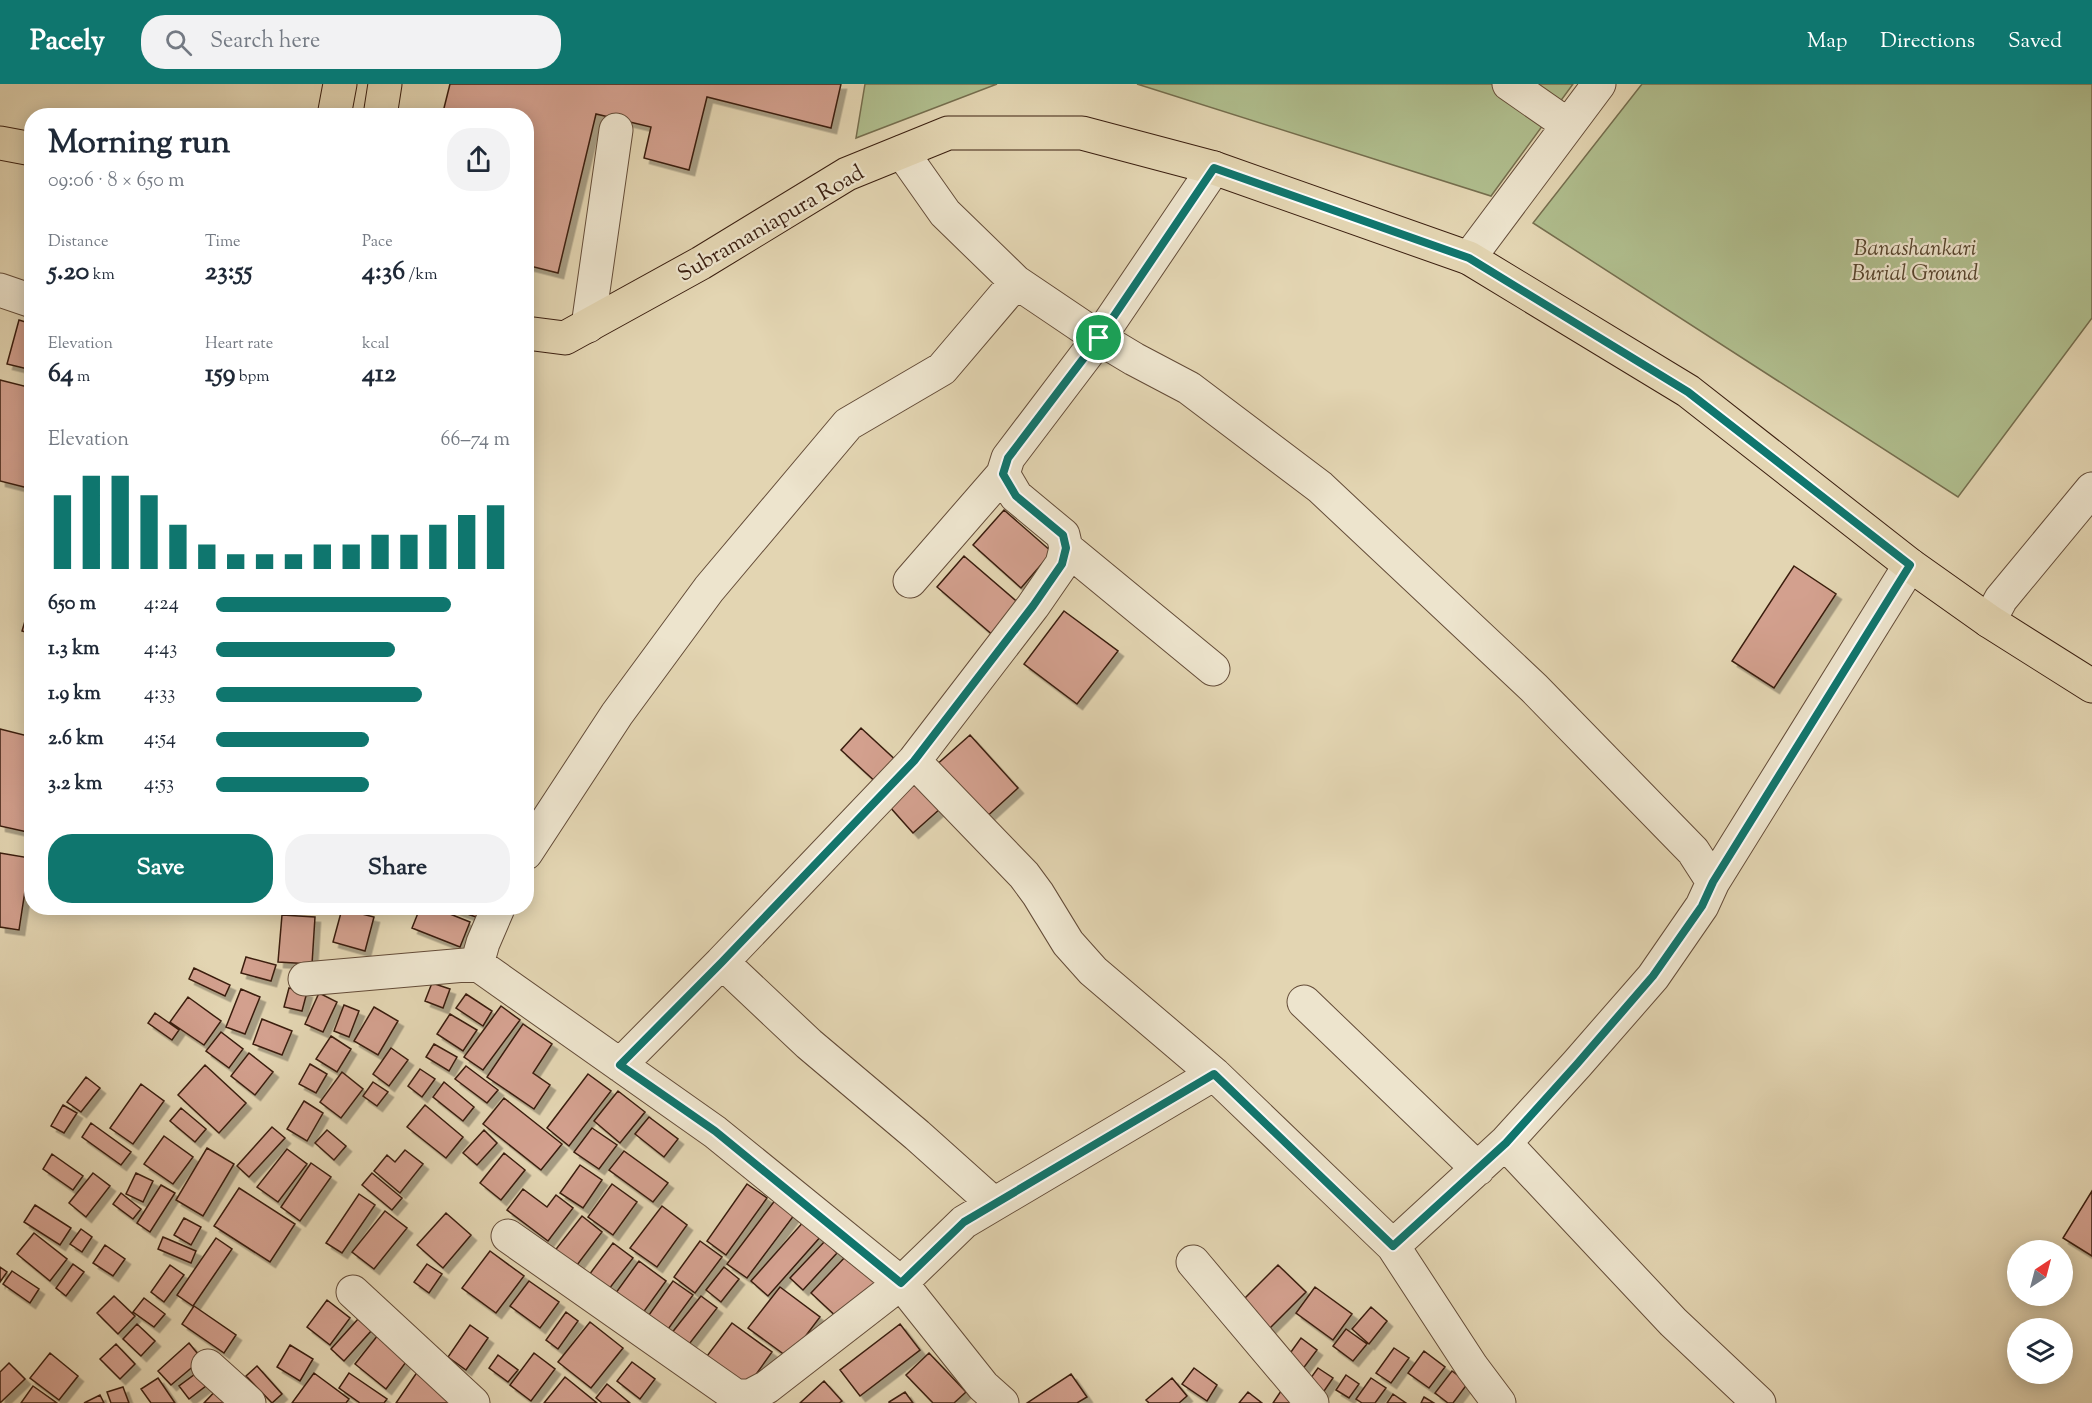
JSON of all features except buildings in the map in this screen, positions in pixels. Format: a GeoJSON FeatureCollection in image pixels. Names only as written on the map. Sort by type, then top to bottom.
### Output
{"type":"FeatureCollection","features":[{"type":"Feature","properties":{"kind":"main road"},"geometry":{"type":"LineString","coordinates":[[336,108],[340,84]]}},
{"type":"Feature","properties":{"kind":"main road"},"geometry":{"type":"LineString","coordinates":[[381,108],[385,84]]}},
{"type":"Feature","properties":{"kind":"main road","name":"Subramaniapura Road"},"geometry":{"type":"LineString","coordinates":[[534,334],[566,338],[701,263],[847,174],[948,133],[1082,133],[1214,168],[1469,258],[1688,392],[1910,565],[1989,621],[2092,686]]}},
{"type":"Feature","properties":{"kind":"main road"},"geometry":{"type":"LineString","coordinates":[[0,143],[24,148]]}},
{"type":"Feature","properties":{"kind":"street"},"geometry":{"type":"LineString","coordinates":[[1509,84],[1568,124]]}},
{"type":"Feature","properties":{"kind":"street"},"geometry":{"type":"LineString","coordinates":[[1469,258],[1599,84]]}},
{"type":"Feature","properties":{"kind":"street"},"geometry":{"type":"LineString","coordinates":[[588,326],[616,130]]}},
{"type":"Feature","properties":{"kind":"street"},"geometry":{"type":"LineString","coordinates":[[902,152],[945,213],[1016,282],[1099,338],[1188,388],[1320,487],[1534,688],[1693,851],[1713,882]]}},
{"type":"Feature","properties":{"kind":"street"},"geometry":{"type":"LineString","coordinates":[[910,581],[1003,474],[1008,458],[1099,338],[1214,168]]}},
{"type":"Feature","properties":{"kind":"street"},"geometry":{"type":"LineString","coordinates":[[534,841],[617,714],[709,589],[848,424],[942,369],[1016,282]]}},
{"type":"Feature","properties":{"kind":"street"},"geometry":{"type":"LineString","coordinates":[[0,290],[24,298]]}},
{"type":"Feature","properties":{"kind":"street"},"geometry":{"type":"LineString","coordinates":[[620,1065],[914,761],[1033,606],[1062,564],[1066,548],[1063,535],[1016,496],[1003,474]]}},
{"type":"Feature","properties":{"kind":"street"},"geometry":{"type":"LineString","coordinates":[[1989,621],[2001,599],[2092,489]]}},
{"type":"Feature","properties":{"kind":"street"},"geometry":{"type":"LineString","coordinates":[[1066,548],[1213,669]]}},
{"type":"Feature","properties":{"kind":"street"},"geometry":{"type":"LineString","coordinates":[[1393,1246],[1506,1143],[1653,976],[1702,906],[1713,882],[1910,565]]}},
{"type":"Feature","properties":{"kind":"street"},"geometry":{"type":"LineString","coordinates":[[914,761],[1023,875],[1038,894],[1068,942],[1093,970],[1214,1074],[1393,1246],[1472,1367],[1499,1403]]}},
{"type":"Feature","properties":{"kind":"street"},"geometry":{"type":"LineString","coordinates":[[477,964],[495,915]]}},
{"type":"Feature","properties":{"kind":"street"},"geometry":{"type":"LineString","coordinates":[[722,962],[809,1044],[917,1135],[994,1204]]}},
{"type":"Feature","properties":{"kind":"street"},"geometry":{"type":"LineString","coordinates":[[304,979],[477,964],[715,1131],[901,1283],[982,1386],[1002,1403]]}},
{"type":"Feature","properties":{"kind":"street"},"geometry":{"type":"LineString","coordinates":[[1304,1002],[1478,1169]]}},
{"type":"Feature","properties":{"kind":"street"},"geometry":{"type":"LineString","coordinates":[[508,1236],[736,1396],[743,1397],[767,1387],[901,1283],[964,1222],[1214,1074]]}},
{"type":"Feature","properties":{"kind":"street"},"geometry":{"type":"LineString","coordinates":[[1506,1143],[1673,1322],[1759,1403]]}},
{"type":"Feature","properties":{"kind":"street"},"geometry":{"type":"LineString","coordinates":[[1193,1262],[1312,1403]]}},
{"type":"Feature","properties":{"kind":"street"},"geometry":{"type":"LineString","coordinates":[[352,1292],[473,1403]]}},
{"type":"Feature","properties":{"kind":"street"},"geometry":{"type":"LineString","coordinates":[[208,1366],[249,1403]]}},
{"type":"Feature","properties":{"kind":"green space"},"geometry":{"type":"Polygon","coordinates":[[[865,84],[997,84],[856,138],[865,84]]]}},
{"type":"Feature","properties":{"kind":"green space"},"geometry":{"type":"Polygon","coordinates":[[[1137,84],[1573,84],[1491,196],[1137,84]]]}},
{"type":"Feature","properties":{"kind":"green space","name":"Banashankari Burial Ground"},"geometry":{"type":"Polygon","coordinates":[[[1642,84],[2092,84],[2092,318],[1958,497],[1533,223],[1642,84]]]}},
{"type":"Feature","properties":{"kind":"route"},"geometry":{"type":"LineString","coordinates":[[1214,168],[1469,258],[1688,392],[1910,565],[1713,882],[1702,906],[1653,976],[1506,1143],[1393,1246],[1214,1074],[964,1222],[901,1283],[715,1131],[620,1065],[914,761],[1033,606],[1062,564],[1066,548],[1063,535],[1016,496],[1003,474],[1008,458],[1099,338],[1214,168]]}}]}
